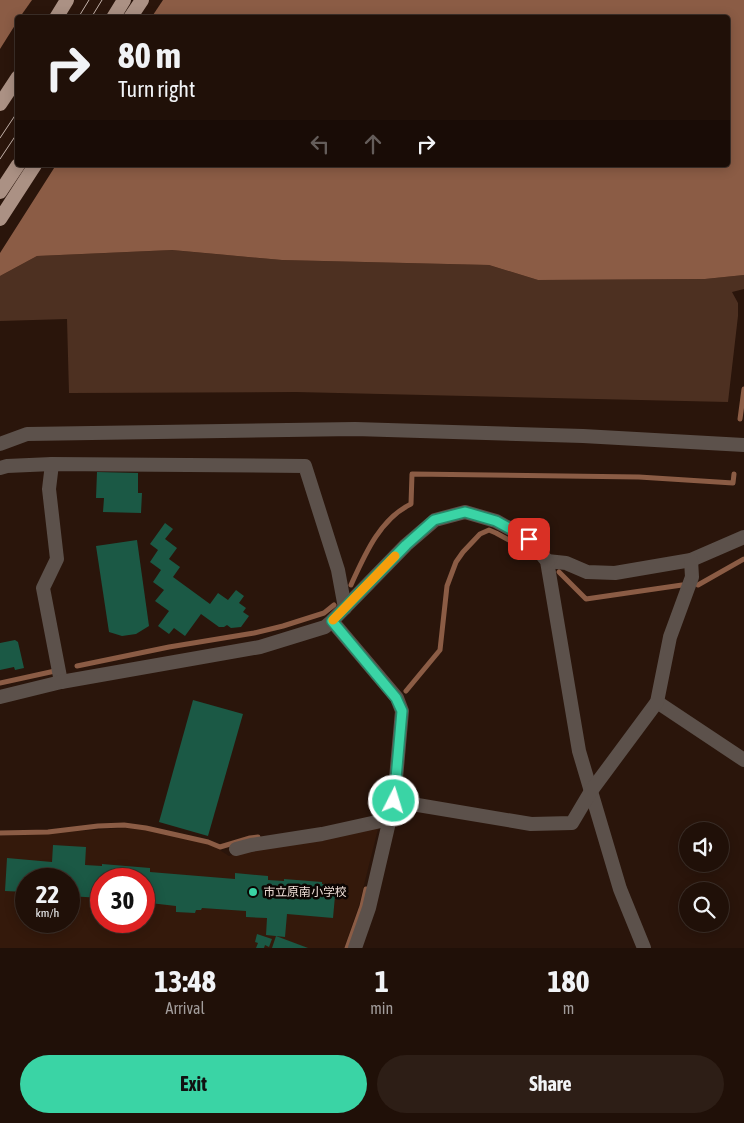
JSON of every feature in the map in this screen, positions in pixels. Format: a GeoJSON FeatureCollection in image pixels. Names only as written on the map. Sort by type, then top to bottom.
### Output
{"type":"FeatureCollection","features":[{"type":"Feature","properties":{"kind":"highway"},"geometry":{"type":"LineString","coordinates":[[58,15],[68,0]]}},
{"type":"Feature","properties":{"kind":"highway"},"geometry":{"type":"LineString","coordinates":[[115,15],[124,0]]}},
{"type":"Feature","properties":{"kind":"highway"},"geometry":{"type":"LineString","coordinates":[[132,15],[142,0]]}},
{"type":"Feature","properties":{"kind":"highway"},"geometry":{"type":"LineString","coordinates":[[0,104],[15,82]]}},
{"type":"Feature","properties":{"kind":"highway"},"geometry":{"type":"LineString","coordinates":[[0,192],[17,167]]}},
{"type":"Feature","properties":{"kind":"highway"},"geometry":{"type":"LineString","coordinates":[[0,219],[34,167]]}},
{"type":"Feature","properties":{"kind":"street"},"geometry":{"type":"LineString","coordinates":[[0,444],[27,434],[355,429],[583,436],[744,445]]}},
{"type":"Feature","properties":{"kind":"street"},"geometry":{"type":"LineString","coordinates":[[0,468],[52,464],[305,466],[338,570],[345,608]]}},
{"type":"Feature","properties":{"kind":"street"},"geometry":{"type":"LineString","coordinates":[[52,464],[49,489],[57,559],[43,588],[61,682]]}},
{"type":"Feature","properties":{"kind":"street"},"geometry":{"type":"LineString","coordinates":[[0,697],[61,682],[260,647],[325,628],[406,545],[434,520],[465,512],[496,521],[529,539],[547,562],[579,751],[620,889],[644,948]]}},
{"type":"Feature","properties":{"kind":"street"},"geometry":{"type":"LineString","coordinates":[[547,562],[566,563],[587,572],[615,573],[691,560],[744,537]]}},
{"type":"Feature","properties":{"kind":"street"},"geometry":{"type":"LineString","coordinates":[[394,801],[531,824],[572,823],[591,791],[657,702],[670,637],[692,577],[691,560]]}},
{"type":"Feature","properties":{"kind":"street"},"geometry":{"type":"LineString","coordinates":[[332,621],[396,698],[402,711],[394,801],[369,908],[354,948]]}},
{"type":"Feature","properties":{"kind":"street"},"geometry":{"type":"LineString","coordinates":[[657,702],[744,760]]}},
{"type":"Feature","properties":{"kind":"street"},"geometry":{"type":"LineString","coordinates":[[236,849],[322,834],[390,819]]}},
{"type":"Feature","properties":{"kind":"shaded area"},"geometry":{"type":"Polygon","coordinates":[[[0,0],[744,0],[744,275],[705,279],[538,280],[489,265],[282,260],[172,250],[37,256],[0,276],[0,0]]]}},
{"type":"Feature","properties":{"kind":"shaded area"},"geometry":{"type":"Polygon","coordinates":[[[172,250],[282,260],[489,265],[538,280],[705,279],[744,275],[744,289],[732,292],[738,303],[738,316],[728,402],[296,392],[69,393],[67,319],[0,321],[0,276],[37,256],[172,250]]]}},
{"type":"Feature","properties":{"kind":"shaded area","name":"市立原南小学校"},"geometry":{"type":"Polygon","coordinates":[[[379,825],[359,905],[344,948],[0,948],[0,836],[141,828],[212,845],[229,856],[251,849],[379,825]]]}},
{"type":"Feature","properties":{"kind":"pier"},"geometry":{"type":"Polygon","coordinates":[[[32,0],[163,0],[153,15],[21,15],[32,0]]]}},
{"type":"Feature","properties":{"kind":"pier"},"geometry":{"type":"Polygon","coordinates":[[[15,25],[15,167],[55,167],[0,253],[0,49],[15,25]]]}},
{"type":"Feature","properties":{"kind":"building"},"geometry":{"type":"Polygon","coordinates":[[[97,472],[138,473],[138,493],[142,493],[141,513],[103,512],[104,498],[96,498],[97,472]]]}},
{"type":"Feature","properties":{"kind":"building"},"geometry":{"type":"Polygon","coordinates":[[[165,523],[173,529],[165,539],[177,548],[169,559],[180,567],[173,577],[210,604],[218,593],[228,600],[236,590],[244,596],[239,603],[246,608],[243,612],[249,616],[241,627],[231,628],[227,625],[219,627],[201,614],[185,636],[174,628],[169,634],[158,626],[169,611],[155,601],[164,590],[153,582],[161,570],[150,562],[158,550],[150,544],[165,523]]]}},
{"type":"Feature","properties":{"kind":"building"},"geometry":{"type":"Polygon","coordinates":[[[137,540],[149,626],[136,634],[122,636],[109,632],[96,546],[137,540]]]}},
{"type":"Feature","properties":{"kind":"building"},"geometry":{"type":"Polygon","coordinates":[[[15,640],[18,642],[24,668],[15,670],[14,667],[0,670],[0,643],[15,640]]]}},
{"type":"Feature","properties":{"kind":"building"},"geometry":{"type":"Polygon","coordinates":[[[193,700],[243,714],[208,836],[159,822],[193,700]]]}},
{"type":"Feature","properties":{"kind":"building"},"geometry":{"type":"Polygon","coordinates":[[[53,845],[86,847],[85,865],[102,866],[102,864],[150,868],[90,868],[90,897],[80,897],[80,868],[15,868],[15,891],[5,891],[7,858],[52,862],[53,845]]]}},
{"type":"Feature","properties":{"kind":"building"},"geometry":{"type":"Polygon","coordinates":[[[155,872],[235,879],[235,873],[268,876],[268,880],[284,881],[284,879],[336,885],[333,918],[287,914],[285,937],[266,935],[267,918],[246,917],[246,911],[202,908],[201,910],[196,910],[195,913],[176,912],[176,906],[155,904],[155,872]]]}},
{"type":"Feature","properties":{"kind":"building"},"geometry":{"type":"Polygon","coordinates":[[[257,934],[272,939],[269,947],[265,945],[264,948],[256,948],[258,943],[255,942],[257,934]]]}},
{"type":"Feature","properties":{"kind":"building"},"geometry":{"type":"Polygon","coordinates":[[[276,936],[308,948],[272,948],[276,936]]]}},
{"type":"Feature","properties":{"kind":"waterway"},"geometry":{"type":"LineString","coordinates":[[740,419],[744,389]]}},
{"type":"Feature","properties":{"kind":"waterway"},"geometry":{"type":"LineString","coordinates":[[351,585],[362,561],[382,528],[400,511],[411,504],[412,474],[639,477],[733,483],[734,474]]}},
{"type":"Feature","properties":{"kind":"waterway"},"geometry":{"type":"LineString","coordinates":[[406,691],[440,650],[447,586],[456,562],[463,552],[480,534],[489,530],[531,552]]}},
{"type":"Feature","properties":{"kind":"waterway"},"geometry":{"type":"LineString","coordinates":[[698,585],[744,559]]}},
{"type":"Feature","properties":{"kind":"waterway"},"geometry":{"type":"LineString","coordinates":[[559,572],[586,599],[682,585]]}},
{"type":"Feature","properties":{"kind":"waterway"},"geometry":{"type":"LineString","coordinates":[[77,666],[169,647],[254,633],[324,613],[334,605]]}},
{"type":"Feature","properties":{"kind":"waterway"},"geometry":{"type":"LineString","coordinates":[[0,683],[55,671]]}},
{"type":"Feature","properties":{"kind":"waterway"},"geometry":{"type":"LineString","coordinates":[[0,833],[48,832],[124,825],[208,842],[220,847],[258,837]]}},
{"type":"Feature","properties":{"kind":"waterway"},"geometry":{"type":"LineString","coordinates":[[347,948],[366,889]]}},
{"type":"Feature","properties":{"kind":"tram line"},"geometry":{"type":"LineString","coordinates":[[80,15],[89,0]]}},
{"type":"Feature","properties":{"kind":"tram line"},"geometry":{"type":"LineString","coordinates":[[93,15],[102,0]]}},
{"type":"Feature","properties":{"kind":"tram line"},"geometry":{"type":"LineString","coordinates":[[0,138],[15,116]]}},
{"type":"Feature","properties":{"kind":"tram line"},"geometry":{"type":"LineString","coordinates":[[0,159],[15,136]]}},
{"type":"Feature","properties":{"kind":"slow traffic"},"geometry":{"type":"LineString","coordinates":[[333,620],[395,556]]}},
{"type":"Feature","properties":{"kind":"place","name":"市立原南小学校"},"geometry":{"type":"Point","coordinates":[253,892]}},
{"type":"Feature","properties":{"kind":"route"},"geometry":{"type":"LineString","coordinates":[[394,801],[402,711],[396,698],[332,621],[406,545],[434,520],[465,512],[496,521],[529,539]]}}]}
